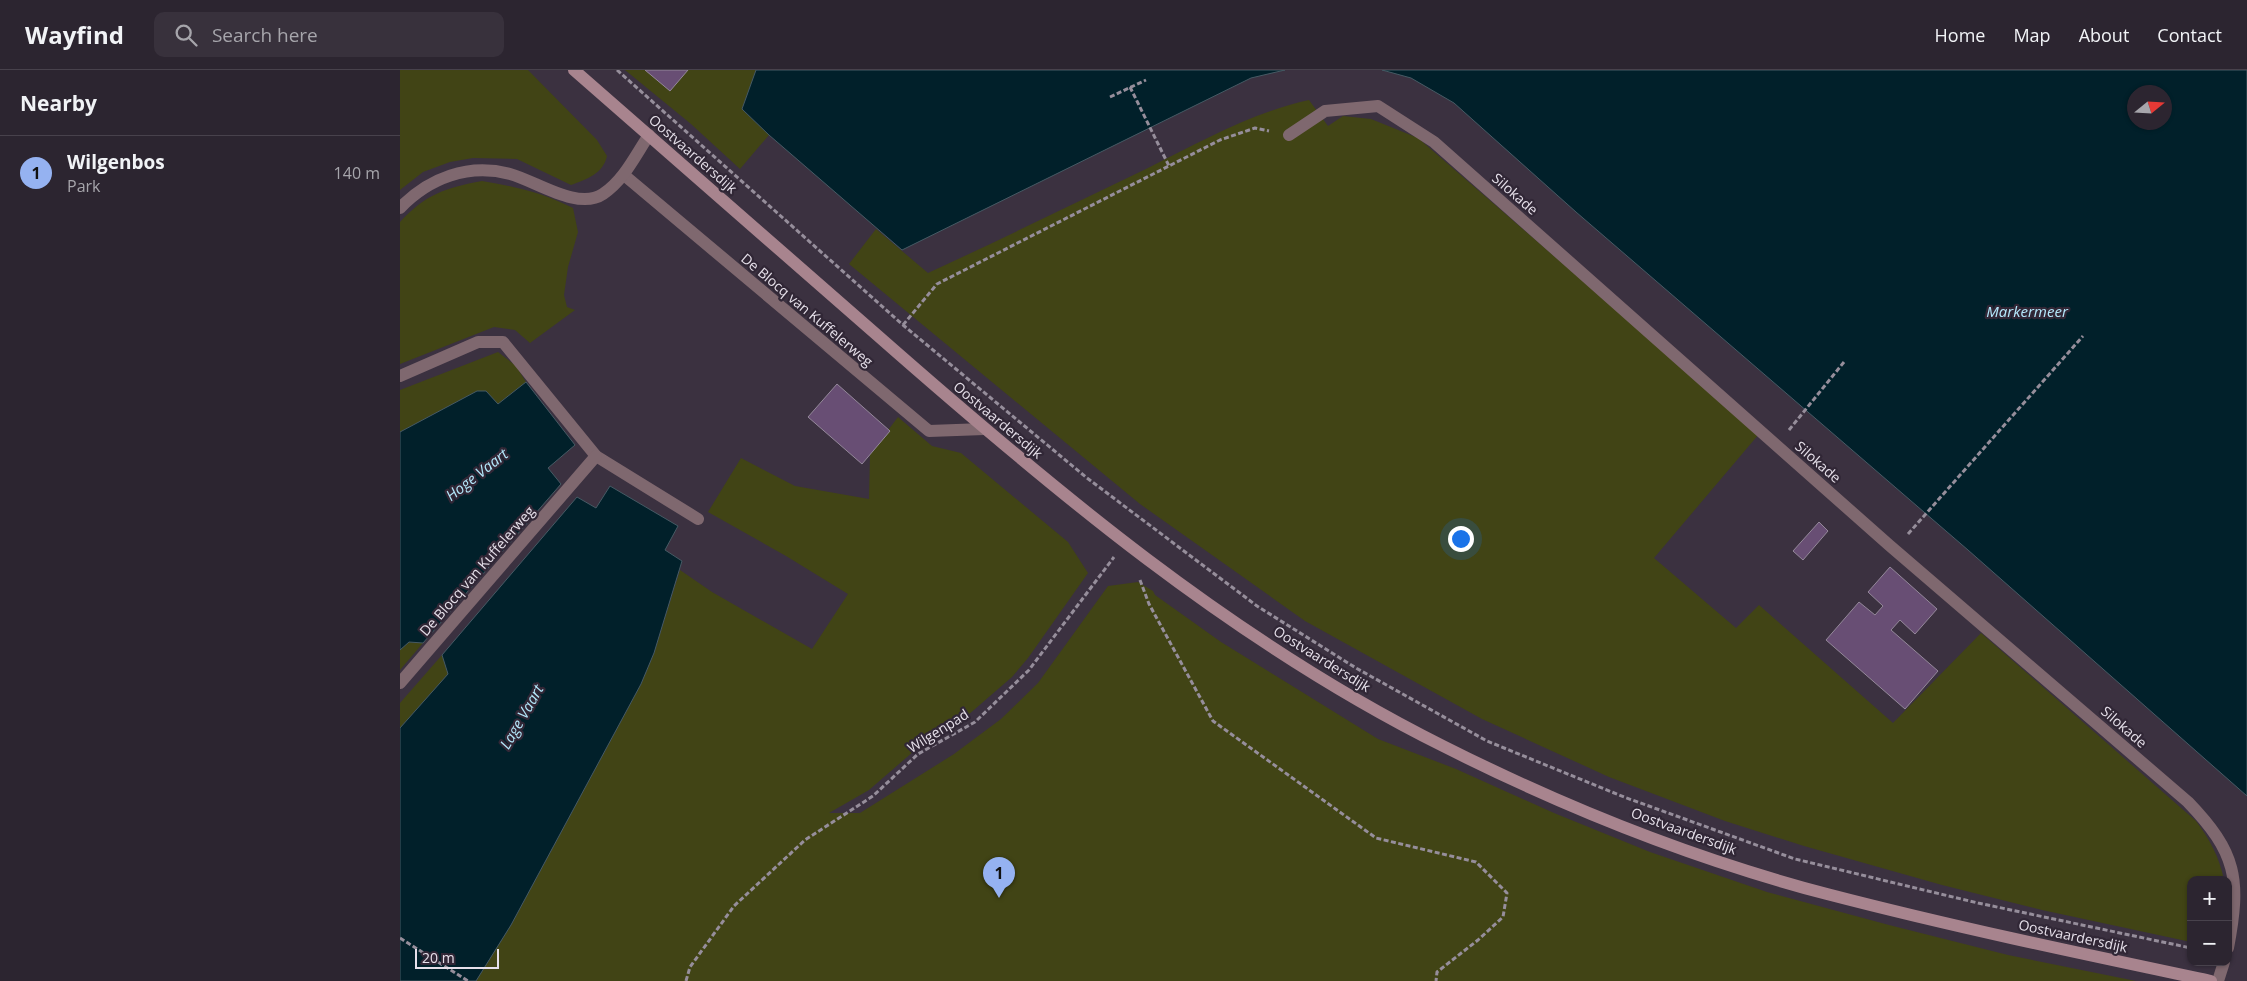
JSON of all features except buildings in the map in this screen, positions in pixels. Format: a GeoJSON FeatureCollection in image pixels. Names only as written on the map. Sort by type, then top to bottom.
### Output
{"type":"FeatureCollection","features":[{"type":"Feature","properties":{"kind":"main road","name":"Oostvaardersdijk"},"geometry":{"type":"LineString","coordinates":[[574,70],[984,429],[1125,543],[1268,644],[1354,698],[1443,746],[1562,801],[1683,849],[1824,893],[2041,946],[2211,981]]}},
{"type":"Feature","properties":{"kind":"street","name":"Silokade"},"geometry":{"type":"LineString","coordinates":[[1289,135],[1325,111],[1378,106],[1434,142],[1881,538],[2188,802],[2216,834],[2228,856],[2234,873],[2234,915],[2232,926]]}},
{"type":"Feature","properties":{"kind":"street"},"geometry":{"type":"LineString","coordinates":[[400,208],[427,184],[453,173],[483,170],[510,174],[579,201],[602,195],[624,175],[649,135]]}},
{"type":"Feature","properties":{"kind":"street","name":"De Blocq van Kuffelerweg"},"geometry":{"type":"LineString","coordinates":[[624,175],[928,431],[984,429]]}},
{"type":"Feature","properties":{"kind":"street"},"geometry":{"type":"LineString","coordinates":[[400,376],[478,342],[503,342],[596,456],[698,519]]}},
{"type":"Feature","properties":{"kind":"street","name":"De Blocq van Kuffelerweg"},"geometry":{"type":"LineString","coordinates":[[400,684],[596,456]]}},
{"type":"Feature","properties":{"kind":"street"},"geometry":{"type":"LineString","coordinates":[[2218,981],[2223,966]]}},
{"type":"Feature","properties":{"kind":"path","name":"Oostvaardersdijk"},"geometry":{"type":"LineString","coordinates":[[617,70],[903,325],[1095,484],[1257,606],[1356,668],[1487,741],[1624,797],[1795,859],[1978,903],[2187,947]]}},
{"type":"Feature","properties":{"kind":"path"},"geometry":{"type":"LineString","coordinates":[[1110,97],[1146,80]]}},
{"type":"Feature","properties":{"kind":"path"},"geometry":{"type":"LineString","coordinates":[[1130,87],[1169,166]]}},
{"type":"Feature","properties":{"kind":"path"},"geometry":{"type":"LineString","coordinates":[[903,325],[937,284],[1220,140],[1254,128],[1289,135]]}},
{"type":"Feature","properties":{"kind":"path"},"geometry":{"type":"LineString","coordinates":[[1902,541],[2083,336]]}},
{"type":"Feature","properties":{"kind":"path"},"geometry":{"type":"LineString","coordinates":[[1788,432],[1844,362]]}},
{"type":"Feature","properties":{"kind":"path","name":"Wilgenpad"},"geometry":{"type":"LineString","coordinates":[[686,981],[690,967],[734,906],[805,840],[873,796],[918,754],[975,722],[1029,670],[1125,543]]}},
{"type":"Feature","properties":{"kind":"path"},"geometry":{"type":"LineString","coordinates":[[1139,578],[1149,604],[1213,721],[1376,838],[1476,862],[1506,893],[1503,917],[1478,940],[1437,972],[1436,981]]}},
{"type":"Feature","properties":{"kind":"path"},"geometry":{"type":"LineString","coordinates":[[400,938],[468,981]]}},
{"type":"Feature","properties":{"kind":"green space"},"geometry":{"type":"Polygon","coordinates":[[[400,70],[528,70],[597,140],[607,156],[605,162],[598,172],[571,185],[517,159],[473,158],[450,162],[423,172],[400,190],[400,70]]]}},
{"type":"Feature","properties":{"kind":"green space"},"geometry":{"type":"Polygon","coordinates":[[[625,70],[756,70],[742,109],[769,135],[740,169],[691,124],[625,70]]]}},
{"type":"Feature","properties":{"kind":"green space"},"geometry":{"type":"Polygon","coordinates":[[[1309,100],[1328,126],[1343,116],[1371,119],[1418,138],[1759,434],[1654,558],[1736,628],[1759,605],[1893,723],[1981,633],[2196,821],[2217,856],[2223,876],[2187,876],[2187,941],[2042,910],[1942,885],[1804,846],[1725,821],[1609,777],[1482,719],[1305,621],[1140,504],[849,264],[876,229],[928,273],[1207,138],[1247,120],[1288,105],[1309,100]]]}},
{"type":"Feature","properties":{"kind":"green space"},"geometry":{"type":"Polygon","coordinates":[[[482,181],[529,191],[573,208],[578,232],[568,267],[564,295],[567,307],[575,310],[530,343],[515,330],[494,327],[400,364],[400,222],[409,212],[437,194],[457,186],[482,181]]]}},
{"type":"Feature","properties":{"kind":"green space"},"geometry":{"type":"Polygon","coordinates":[[[498,352],[516,366],[526,382],[498,404],[486,391],[477,391],[400,432],[400,390],[498,352]]]}},
{"type":"Feature","properties":{"kind":"green space"},"geometry":{"type":"Polygon","coordinates":[[[898,417],[932,446],[961,453],[1068,542],[1088,573],[1028,658],[1012,677],[953,728],[914,751],[869,790],[829,813],[860,813],[954,754],[1001,719],[1038,683],[1108,586],[1138,582],[1221,642],[1378,739],[1456,769],[1554,813],[1650,852],[1767,892],[1889,925],[2008,955],[2136,981],[476,981],[511,925],[641,684],[654,653],[680,570],[712,592],[812,649],[848,594],[708,512],[741,458],[795,486],[869,499],[870,454],[898,417]]]}},
{"type":"Feature","properties":{"kind":"green space"},"geometry":{"type":"Polygon","coordinates":[[[409,642],[423,643],[400,670],[400,650],[409,642]]]}},
{"type":"Feature","properties":{"kind":"green space"},"geometry":{"type":"Polygon","coordinates":[[[442,655],[448,674],[400,728],[400,703],[442,655]]]}},
{"type":"Feature","properties":{"kind":"water"},"geometry":{"type":"Polygon","coordinates":[[[756,70],[1285,70],[1251,78],[902,250],[769,135],[742,109],[756,70]]]}},
{"type":"Feature","properties":{"kind":"water","name":"Markermeer"},"geometry":{"type":"Polygon","coordinates":[[[1382,70],[2247,70],[2247,796],[1968,550],[1576,212],[1454,103],[1411,78],[1382,70]]]}},
{"type":"Feature","properties":{"kind":"water","name":"Hoge Vaart"},"geometry":{"type":"Polygon","coordinates":[[[526,382],[575,445],[548,468],[561,484],[423,643],[409,642],[400,650],[400,432],[477,391],[486,391],[498,404],[526,382]]]}},
{"type":"Feature","properties":{"kind":"water","name":"Lage Vaart"},"geometry":{"type":"Polygon","coordinates":[[[610,486],[678,526],[665,550],[682,561],[654,653],[641,684],[511,925],[476,981],[400,981],[400,728],[448,674],[442,655],[577,497],[596,508],[610,486]]]}},
{"type":"Feature","properties":{"kind":"place","name":"Wilgenbos"},"geometry":{"type":"Point","coordinates":[999,898]}}]}
